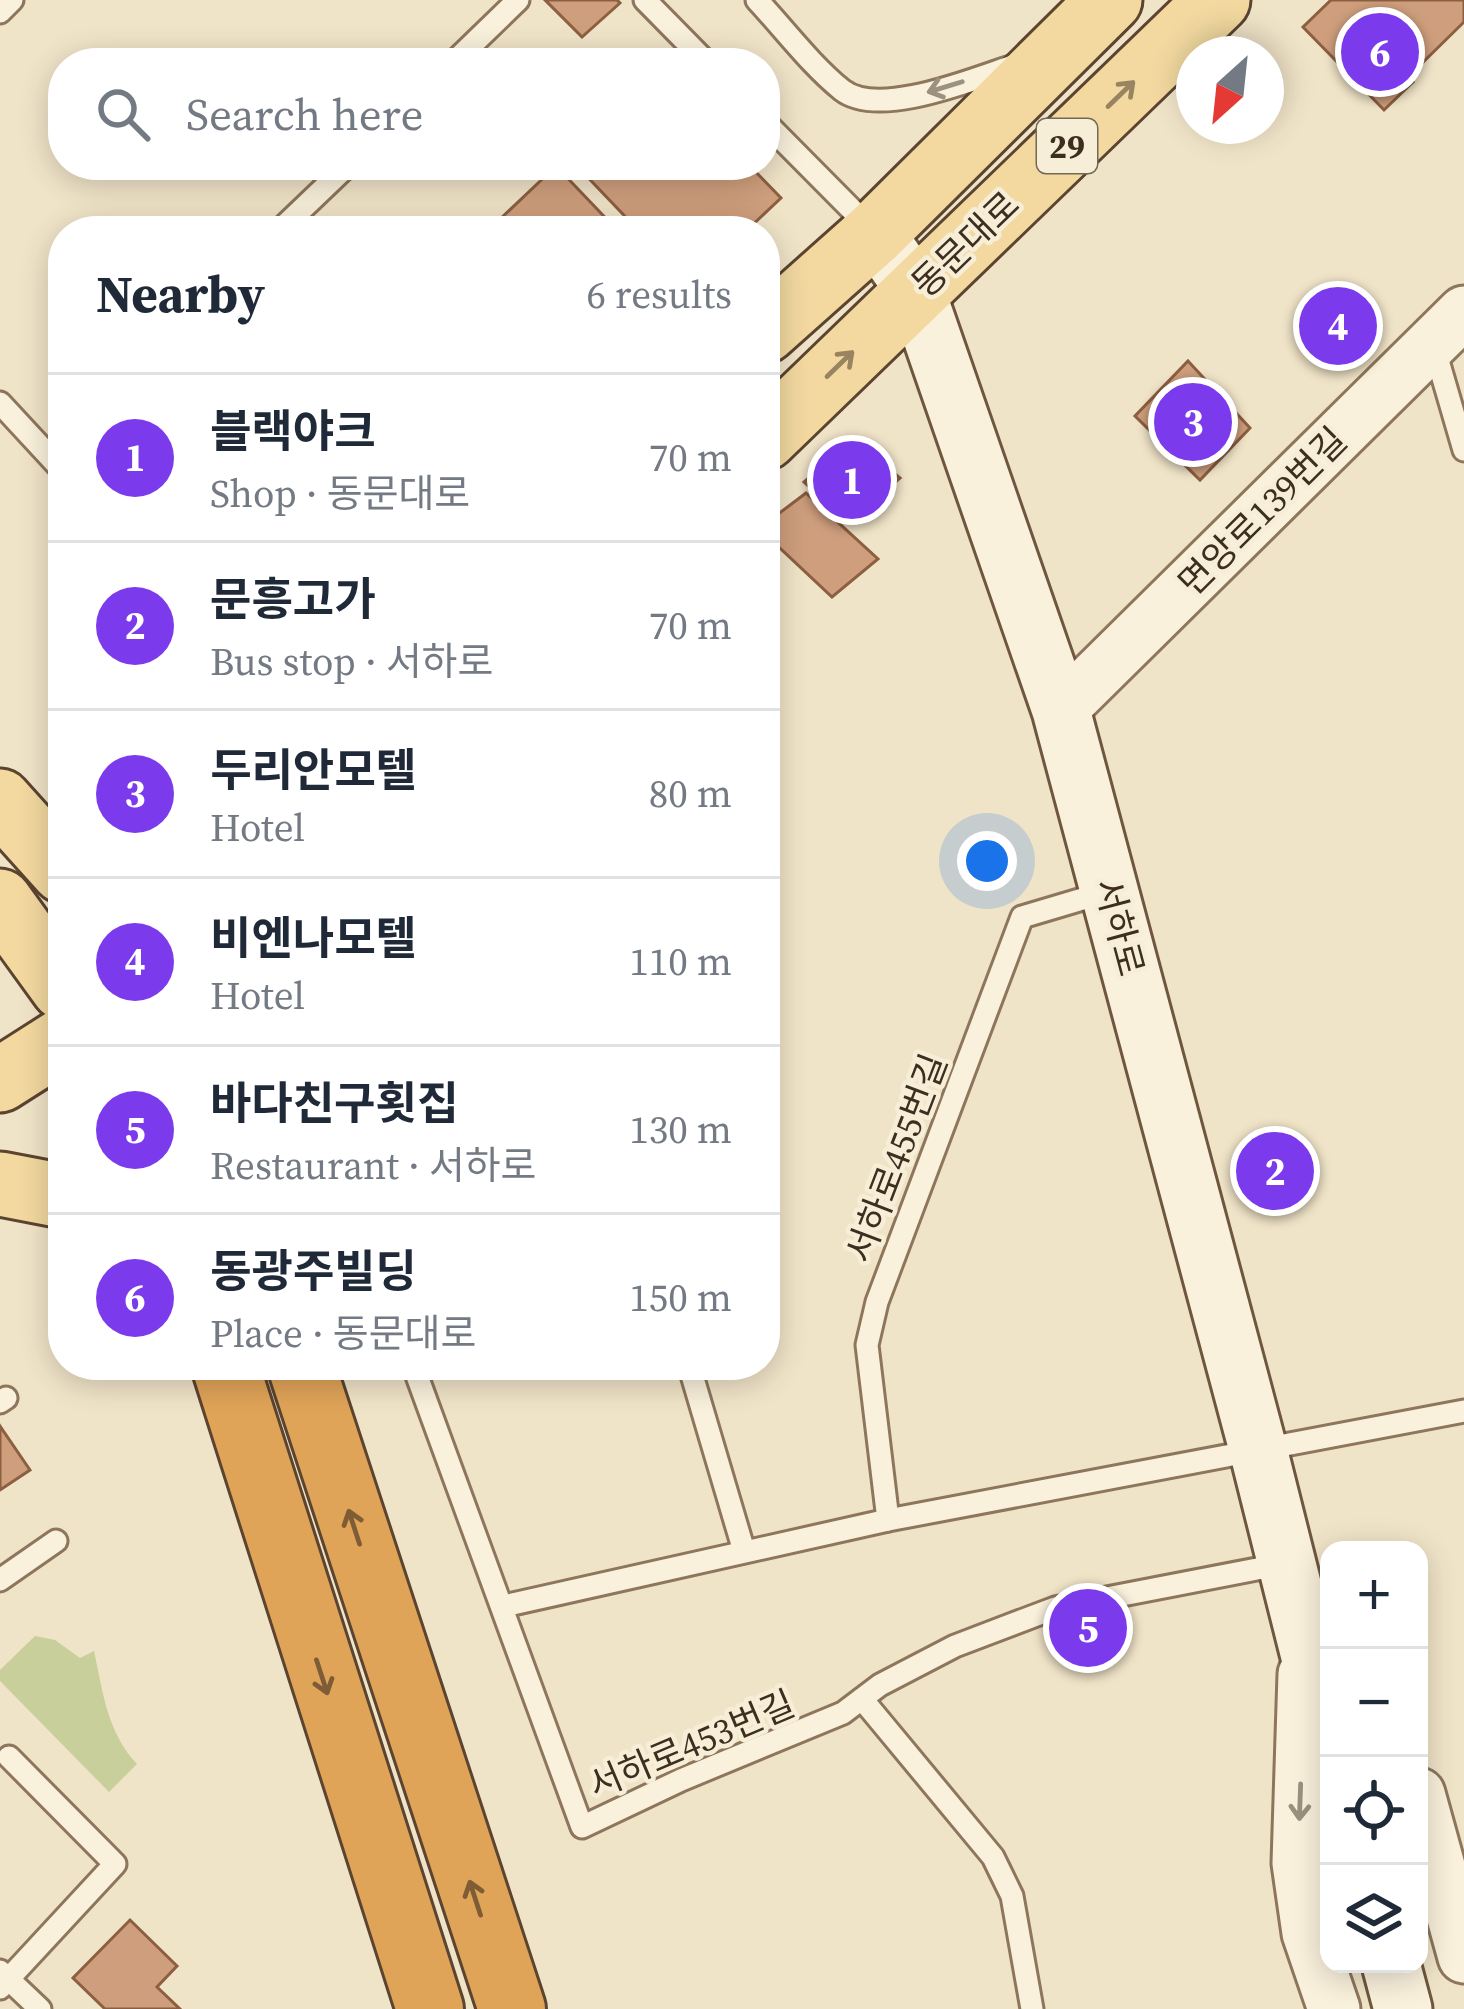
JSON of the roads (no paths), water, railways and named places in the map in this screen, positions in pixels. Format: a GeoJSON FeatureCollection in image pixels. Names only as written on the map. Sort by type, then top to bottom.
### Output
{"type":"FeatureCollection","features":[{"type":"Feature","properties":{"kind":"highway"},"geometry":{"type":"LineString","coordinates":[[230,1380],[430,2009]]}},
{"type":"Feature","properties":{"kind":"highway"},"geometry":{"type":"LineString","coordinates":[[306,1380],[512,2009]]}},
{"type":"Feature","properties":{"kind":"main road","name":"동문대로"},"geometry":{"type":"LineString","coordinates":[[780,318],[874,233],[1110,0]]}},
{"type":"Feature","properties":{"kind":"main road","name":"동문대로"},"geometry":{"type":"LineString","coordinates":[[780,423],[1218,0]]}},
{"type":"Feature","properties":{"kind":"main road","name":"서하로"},"geometry":{"type":"LineString","coordinates":[[874,233],[916,291],[1061,710],[1286,1564],[1317,1657]]}},
{"type":"Feature","properties":{"kind":"main road"},"geometry":{"type":"LineString","coordinates":[[27,817],[48,848]]}},
{"type":"Feature","properties":{"kind":"main road"},"geometry":{"type":"LineString","coordinates":[[0,901],[41,964]]}},
{"type":"Feature","properties":{"kind":"main road"},"geometry":{"type":"LineString","coordinates":[[0,1080],[48,1050]]}},
{"type":"Feature","properties":{"kind":"main road"},"geometry":{"type":"LineString","coordinates":[[0,1184],[48,1193]]}},
{"type":"Feature","properties":{"kind":"main road"},"geometry":{"type":"LineString","coordinates":[[1393,1973],[1403,2009]]}},
{"type":"Feature","properties":{"kind":"street","name":"면앙로139번길"},"geometry":{"type":"LineString","coordinates":[[1061,710],[1448,327]]}},
{"type":"Feature","properties":{"kind":"street"},"geometry":{"type":"LineString","coordinates":[[1317,1657],[1298,1863],[1307,1933],[1334,2009]]}},
{"type":"Feature","properties":{"kind":"street"},"geometry":{"type":"LineString","coordinates":[[1428,1827],[1464,1957]]}},
{"type":"Feature","properties":{"kind":"lane"},"geometry":{"type":"LineString","coordinates":[[0,12],[12,0]]}},
{"type":"Feature","properties":{"kind":"lane"},"geometry":{"type":"LineString","coordinates":[[468,48],[518,0]]}},
{"type":"Feature","properties":{"kind":"lane"},"geometry":{"type":"LineString","coordinates":[[645,0],[692,48]]}},
{"type":"Feature","properties":{"kind":"lane"},"geometry":{"type":"LineString","coordinates":[[757,0],[845,93],[874,100],[921,95],[1057,52]]}},
{"type":"Feature","properties":{"kind":"lane"},"geometry":{"type":"LineString","coordinates":[[780,137],[874,233]]}},
{"type":"Feature","properties":{"kind":"lane"},"geometry":{"type":"LineString","coordinates":[[295,216],[332,180]]}},
{"type":"Feature","properties":{"kind":"lane"},"geometry":{"type":"LineString","coordinates":[[1448,327],[1464,450]]}},
{"type":"Feature","properties":{"kind":"lane"},"geometry":{"type":"LineString","coordinates":[[0,403],[48,440]]}},
{"type":"Feature","properties":{"kind":"lane","name":"서하로455번길"},"geometry":{"type":"LineString","coordinates":[[888,1520],[867,1345],[877,1302],[1022,917],[1111,891]]}},
{"type":"Feature","properties":{"kind":"lane","name":"서하로453번길"},"geometry":{"type":"LineString","coordinates":[[419,1380],[582,1827],[843,1713],[880,1684],[955,1646],[1055,1608],[1286,1564]]}},
{"type":"Feature","properties":{"kind":"lane"},"geometry":{"type":"LineString","coordinates":[[693,1380],[743,1551]]}},
{"type":"Feature","properties":{"kind":"lane"},"geometry":{"type":"LineString","coordinates":[[504,1606],[888,1520],[1464,1411]]}},
{"type":"Feature","properties":{"kind":"lane"},"geometry":{"type":"LineString","coordinates":[[0,1580],[56,1541]]}},
{"type":"Feature","properties":{"kind":"lane"},"geometry":{"type":"LineString","coordinates":[[862,1699],[993,1857],[1012,1896],[1032,2009]]}},
{"type":"Feature","properties":{"kind":"lane"},"geometry":{"type":"LineString","coordinates":[[9,1757],[115,1864],[3,1979],[40,2009]]}},
{"type":"Feature","properties":{"kind":"place","name":"동광주빌딩"},"geometry":{"type":"Point","coordinates":[1380,52]}},
{"type":"Feature","properties":{"kind":"place","name":"비엔나모텔"},"geometry":{"type":"Point","coordinates":[1338,326]}},
{"type":"Feature","properties":{"kind":"place","name":"두리안모텔"},"geometry":{"type":"Point","coordinates":[1193,422]}},
{"type":"Feature","properties":{"kind":"place","name":"블랙야크"},"geometry":{"type":"Point","coordinates":[852,480]}},
{"type":"Feature","properties":{"kind":"place","name":"문흥고가"},"geometry":{"type":"Point","coordinates":[1275,1171]}},
{"type":"Feature","properties":{"kind":"place","name":"바다친구횟집"},"geometry":{"type":"Point","coordinates":[1088,1628]}}]}
